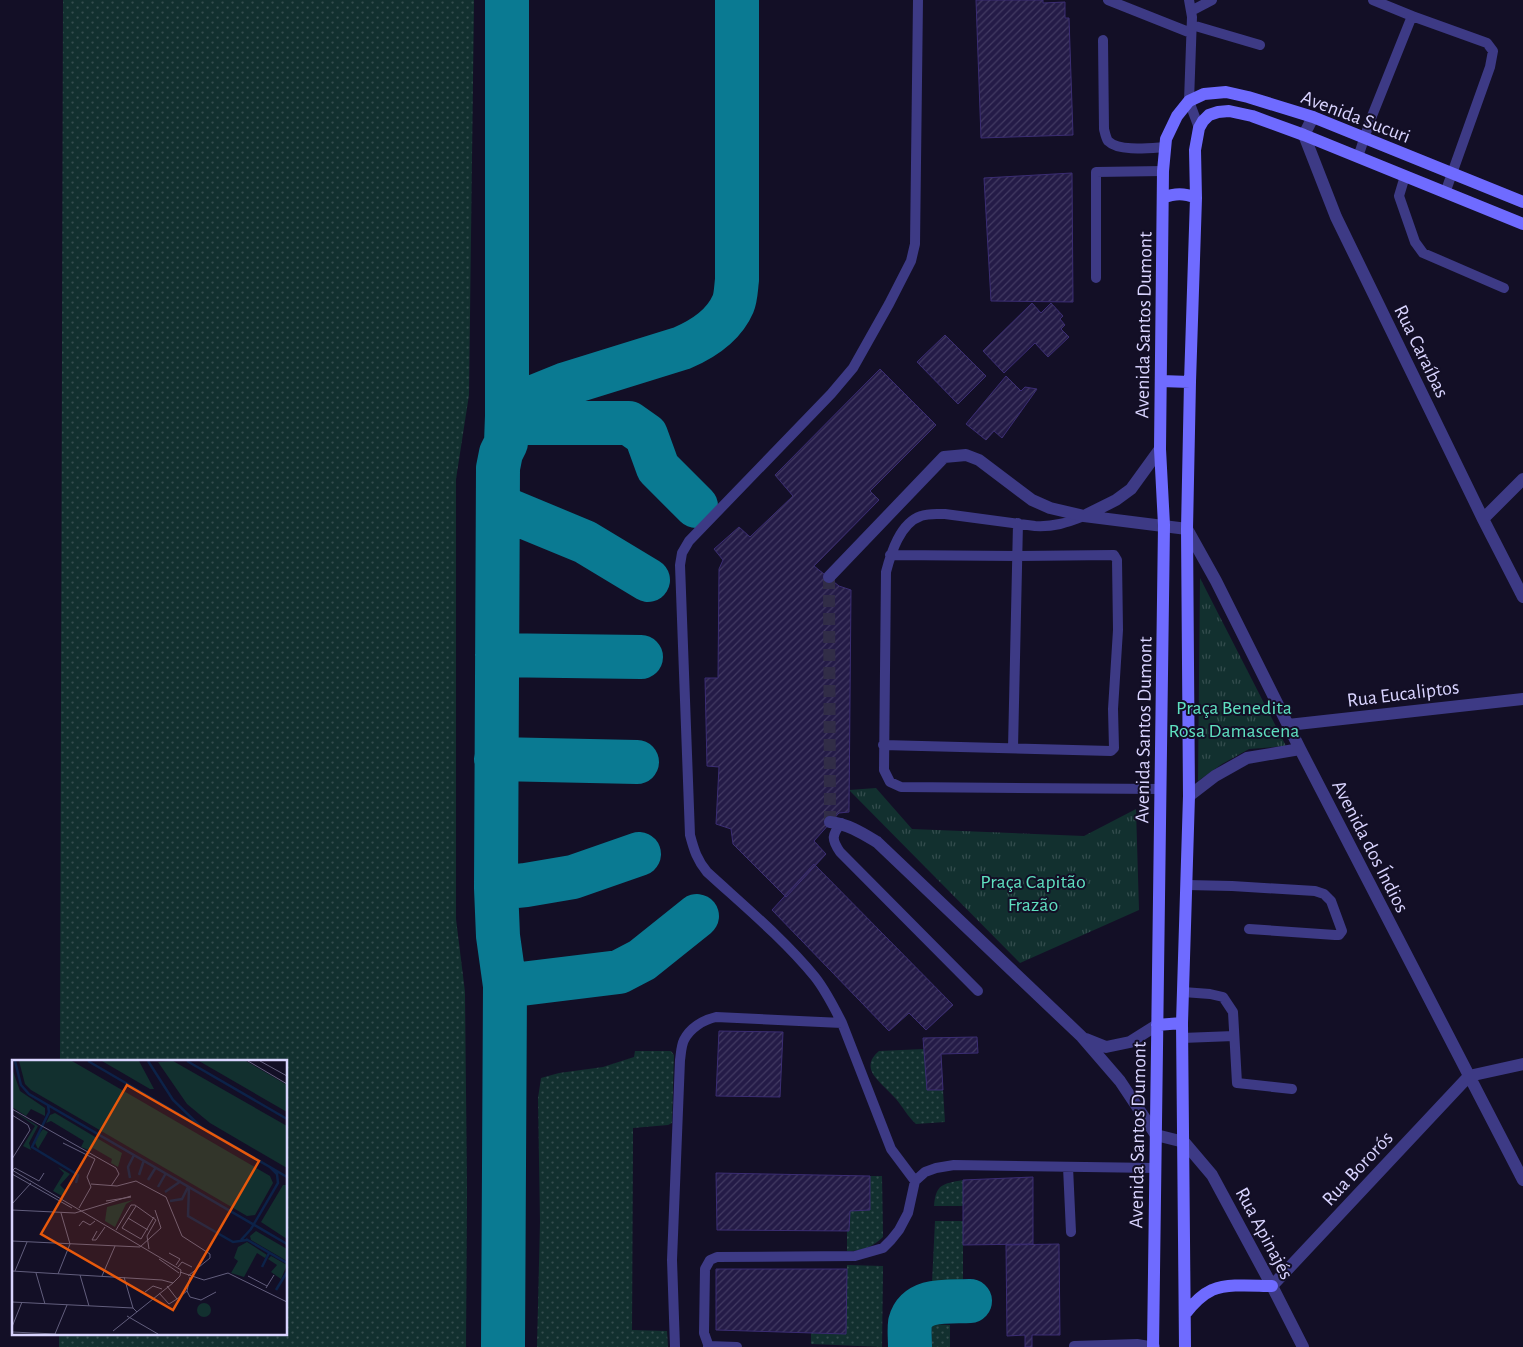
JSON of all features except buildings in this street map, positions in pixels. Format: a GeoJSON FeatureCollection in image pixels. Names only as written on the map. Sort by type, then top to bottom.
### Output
{"type":"FeatureCollection","features":[{"type":"Feature","properties":{"kind":"main road","name":"Avenida Sucuri"},"geometry":{"type":"LineString","coordinates":[[1189,101],[1204,94],[1226,92],[1248,97],[1313,117],[1523,202]]}},
{"type":"Feature","properties":{"kind":"main road","name":"Avenida Santos Dumont"},"geometry":{"type":"LineString","coordinates":[[1154,1347],[1164,525],[1160,449],[1163,171],[1166,139],[1177,116],[1189,101]]}},
{"type":"Feature","properties":{"kind":"main road","name":"Avenida Sucuri"},"geometry":{"type":"LineString","coordinates":[[1199,128],[1209,115],[1218,112],[1229,111],[1252,116],[1304,135],[1523,224]]}},
{"type":"Feature","properties":{"kind":"main road"},"geometry":{"type":"LineString","coordinates":[[1185,1347],[1182,1023],[1189,796],[1187,529],[1196,198],[1195,150],[1199,128]]}},
{"type":"Feature","properties":{"kind":"main road"},"geometry":{"type":"LineString","coordinates":[[1163,198],[1179,194],[1196,198]]}},
{"type":"Feature","properties":{"kind":"main road"},"geometry":{"type":"LineString","coordinates":[[1161,381],[1190,382]]}},
{"type":"Feature","properties":{"kind":"main road"},"geometry":{"type":"LineString","coordinates":[[1157,1025],[1182,1023]]}},
{"type":"Feature","properties":{"kind":"main road"},"geometry":{"type":"LineString","coordinates":[[1185,1314],[1194,1303],[1212,1290],[1233,1286],[1272,1286]]}},
{"type":"Feature","properties":{"kind":"street"},"geometry":{"type":"LineString","coordinates":[[1304,135],[1313,117]]}},
{"type":"Feature","properties":{"kind":"street","name":"Rua Caraíbas"},"geometry":{"type":"LineString","coordinates":[[1304,135],[1336,217],[1483,520],[1523,597]]}},
{"type":"Feature","properties":{"kind":"street"},"geometry":{"type":"LineString","coordinates":[[1084,516],[1116,500],[1131,489],[1160,449]]}},
{"type":"Feature","properties":{"kind":"street"},"geometry":{"type":"LineString","coordinates":[[829,577],[944,457],[966,455],[979,460],[1032,500],[1050,508],[1084,516],[1187,529]]}},
{"type":"Feature","properties":{"kind":"street"},"geometry":{"type":"LineString","coordinates":[[1483,520],[1523,478]]}},
{"type":"Feature","properties":{"kind":"street","name":"Avenida dos Índios"},"geometry":{"type":"LineString","coordinates":[[1187,529],[1216,581],[1288,726],[1523,1180]]}},
{"type":"Feature","properties":{"kind":"street","name":"Rua Eucaliptos"},"geometry":{"type":"LineString","coordinates":[[1288,726],[1523,699]]}},
{"type":"Feature","properties":{"kind":"street"},"geometry":{"type":"LineString","coordinates":[[1189,796],[1215,776],[1247,758],[1300,749]]}},
{"type":"Feature","properties":{"kind":"street"},"geometry":{"type":"LineString","coordinates":[[836,822],[854,829],[877,842],[1082,1037],[1120,1081],[1156,1135],[1184,1142]]}},
{"type":"Feature","properties":{"kind":"street"},"geometry":{"type":"LineString","coordinates":[[1082,1037],[1106,1047],[1130,1042],[1157,1025]]}},
{"type":"Feature","properties":{"kind":"street"},"geometry":{"type":"LineString","coordinates":[[1469,1076],[1523,1064]]}},
{"type":"Feature","properties":{"kind":"street","name":"Rua Bororós"},"geometry":{"type":"LineString","coordinates":[[1272,1286],[1469,1076]]}},
{"type":"Feature","properties":{"kind":"street","name":"Rua Apinajés"},"geometry":{"type":"LineString","coordinates":[[1184,1142],[1212,1175],[1303,1347]]}},
{"type":"Feature","properties":{"kind":"lane"},"geometry":{"type":"LineString","coordinates":[[916,1181],[891,1148],[842,1023],[816,978],[794,953],[707,872],[699,862],[693,848],[690,835],[680,566],[682,553],[688,541],[831,394],[853,368],[910,262],[915,244],[918,0]]}},
{"type":"Feature","properties":{"kind":"lane"},"geometry":{"type":"LineString","coordinates":[[1108,0],[1192,28],[1260,45]]}},
{"type":"Feature","properties":{"kind":"lane"},"geometry":{"type":"LineString","coordinates":[[1189,0],[1192,28],[1189,101],[1199,128]]}},
{"type":"Feature","properties":{"kind":"lane"},"geometry":{"type":"LineString","coordinates":[[1191,11],[1212,0]]}},
{"type":"Feature","properties":{"kind":"lane"},"geometry":{"type":"LineString","coordinates":[[1373,0],[1487,43],[1492,51],[1490,68],[1445,193]]}},
{"type":"Feature","properties":{"kind":"lane"},"geometry":{"type":"LineString","coordinates":[[1358,157],[1412,16]]}},
{"type":"Feature","properties":{"kind":"lane"},"geometry":{"type":"LineString","coordinates":[[1103,40],[1104,130],[1107,140],[1115,146],[1137,149],[1165,148]]}},
{"type":"Feature","properties":{"kind":"lane"},"geometry":{"type":"LineString","coordinates":[[1096,278],[1096,172],[1163,171]]}},
{"type":"Feature","properties":{"kind":"lane"},"geometry":{"type":"LineString","coordinates":[[1405,176],[1399,196],[1415,242],[1423,253],[1504,288]]}},
{"type":"Feature","properties":{"kind":"lane"},"geometry":{"type":"LineString","coordinates":[[1084,516],[1049,527],[945,514],[922,515],[914,519],[904,530],[890,556],[885,579],[884,770],[890,782],[901,786],[1161,789]]}},
{"type":"Feature","properties":{"kind":"lane"},"geometry":{"type":"LineString","coordinates":[[1013,748],[1018,523]]}},
{"type":"Feature","properties":{"kind":"lane"},"geometry":{"type":"LineString","coordinates":[[883,745],[1111,751],[1113,750],[1113,708],[1118,630],[1117,560],[1114,555],[890,556]]}},
{"type":"Feature","properties":{"kind":"lane"},"geometry":{"type":"LineString","coordinates":[[836,822],[834,844],[840,852],[978,991]]}},
{"type":"Feature","properties":{"kind":"lane"},"geometry":{"type":"LineString","coordinates":[[1187,885],[1315,891],[1324,894],[1331,901],[1342,931],[1339,935],[1335,935],[1249,929]]}},
{"type":"Feature","properties":{"kind":"lane"},"geometry":{"type":"LineString","coordinates":[[1184,992],[1223,997],[1234,1012],[1236,1084],[1292,1089]]}},
{"type":"Feature","properties":{"kind":"lane"},"geometry":{"type":"LineString","coordinates":[[675,1347],[672,1260],[680,1060],[683,1041],[691,1030],[705,1020],[716,1017],[842,1023]]}},
{"type":"Feature","properties":{"kind":"lane"},"geometry":{"type":"LineString","coordinates":[[1182,1038],[1234,1036]]}},
{"type":"Feature","properties":{"kind":"lane"},"geometry":{"type":"LineString","coordinates":[[736,1347],[708,1346],[704,1333],[705,1269],[710,1260],[717,1257],[855,1256],[883,1248],[892,1240],[908,1213],[916,1181],[926,1172],[936,1168],[954,1165],[1155,1168]]}},
{"type":"Feature","properties":{"kind":"lane"},"geometry":{"type":"LineString","coordinates":[[1068,1167],[1071,1232]]}},
{"type":"Feature","properties":{"kind":"lane"},"geometry":{"type":"LineString","coordinates":[[1074,1346],[1137,1344],[1154,1347]]}},
{"type":"Feature","properties":{"kind":"green space"},"geometry":{"type":"Polygon","coordinates":[[[63,0],[474,0],[469,395],[456,479],[456,919],[465,992],[466,1347],[59,1347],[59,1334],[288,1334],[288,1060],[60,1060],[63,0]]]}},
{"type":"Feature","properties":{"kind":"green space","name":"Praça Benedita Rosa Damascena"},"geometry":{"type":"Polygon","coordinates":[[[1200,578],[1286,746],[1249,749],[1222,764],[1198,781],[1200,578]]]}},
{"type":"Feature","properties":{"kind":"green space","name":"Praça Capitão Frazão"},"geometry":{"type":"Polygon","coordinates":[[[876,788],[912,829],[1084,836],[1136,809],[1139,910],[1020,963],[849,790],[876,788]]]}},
{"type":"Feature","properties":{"kind":"green space"},"geometry":{"type":"Polygon","coordinates":[[[924,1049],[928,1090],[943,1090],[945,1122],[916,1124],[876,1078],[871,1069],[872,1060],[879,1051],[924,1049]]]}},
{"type":"Feature","properties":{"kind":"green space"},"geometry":{"type":"Polygon","coordinates":[[[635,1051],[671,1051],[674,1055],[672,1123],[633,1128],[632,1330],[667,1331],[668,1347],[537,1347],[540,1222],[538,1098],[541,1078],[559,1073],[603,1067],[634,1057],[635,1051]]]}},
{"type":"Feature","properties":{"kind":"green space"},"geometry":{"type":"Polygon","coordinates":[[[870,1176],[882,1176],[883,1237],[867,1248],[847,1251],[850,1211],[870,1210],[870,1176]]]}},
{"type":"Feature","properties":{"kind":"green space"},"geometry":{"type":"Polygon","coordinates":[[[963,1180],[963,1206],[934,1206],[936,1193],[941,1186],[963,1180]]]}},
{"type":"Feature","properties":{"kind":"green space"},"geometry":{"type":"Polygon","coordinates":[[[935,1221],[963,1221],[963,1283],[932,1283],[935,1221]]]}},
{"type":"Feature","properties":{"kind":"green space"},"geometry":{"type":"Polygon","coordinates":[[[847,1265],[883,1266],[882,1347],[811,1344],[811,1333],[846,1334],[847,1265]]]}},
{"type":"Feature","properties":{"kind":"green space"},"geometry":{"type":"Polygon","coordinates":[[[931,1324],[950,1325],[950,1347],[932,1347],[931,1324]]]}},
{"type":"Feature","properties":{"kind":"taxiway"},"geometry":{"type":"LineString","coordinates":[[503,1347],[505,986],[498,936],[496,888],[498,468],[501,453],[506,443],[507,416],[507,0]]}},
{"type":"Feature","properties":{"kind":"taxiway"},"geometry":{"type":"LineString","coordinates":[[507,416],[524,401],[566,384],[682,348],[705,336],[729,312],[735,298],[737,280],[737,0]]}},
{"type":"Feature","properties":{"kind":"taxiway"},"geometry":{"type":"LineString","coordinates":[[507,423],[629,423],[646,435],[658,468],[696,506]]}},
{"type":"Feature","properties":{"kind":"taxiway"},"geometry":{"type":"LineString","coordinates":[[498,506],[585,542],[648,580]]}},
{"type":"Feature","properties":{"kind":"taxiway"},"geometry":{"type":"LineString","coordinates":[[497,655],[641,657]]}},
{"type":"Feature","properties":{"kind":"taxiway"},"geometry":{"type":"LineString","coordinates":[[496,759],[637,762]]}},
{"type":"Feature","properties":{"kind":"taxiway"},"geometry":{"type":"LineString","coordinates":[[496,888],[573,877],[639,854]]}},
{"type":"Feature","properties":{"kind":"taxiway"},"geometry":{"type":"LineString","coordinates":[[505,986],[619,972],[642,960],[697,916]]}},
{"type":"Feature","properties":{"kind":"taxiway"},"geometry":{"type":"LineString","coordinates":[[910,1347],[910,1323],[919,1309],[935,1303],[970,1301]]}},
{"type":"Feature","properties":{"kind":"tunnel"},"geometry":{"type":"LineString","coordinates":[[829,577],[830,822]]}}]}
